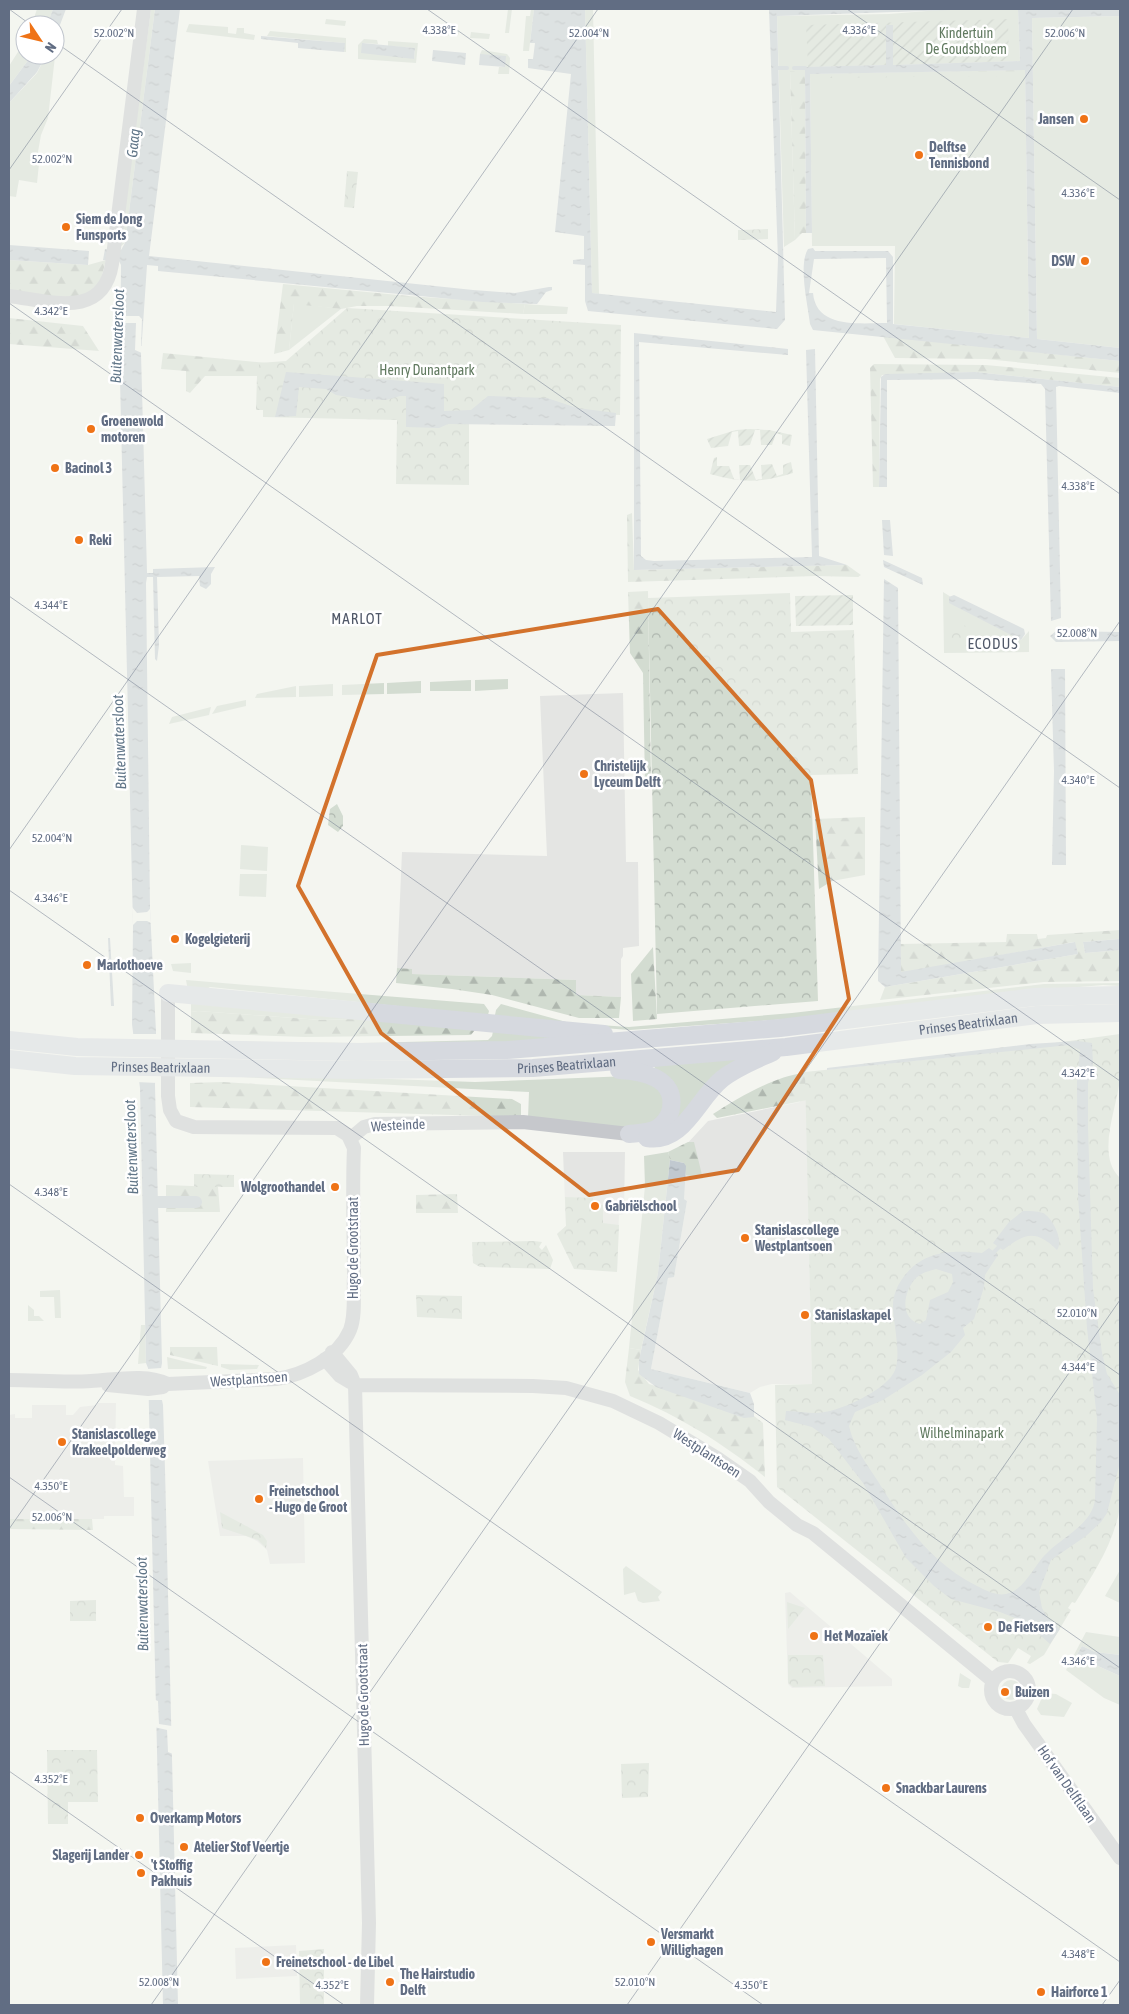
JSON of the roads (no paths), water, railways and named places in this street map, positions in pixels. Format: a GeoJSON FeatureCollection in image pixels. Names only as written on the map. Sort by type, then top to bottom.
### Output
{"type":"FeatureCollection","features":[{"type":"Feature","properties":{"kind":"main road"},"geometry":{"type":"LineString","coordinates":[[168,993],[492,1023],[566,1032],[649,1037]]}},
{"type":"Feature","properties":{"kind":"main road","name":"Prinses Beatrixlaan"},"geometry":{"type":"LineString","coordinates":[[9,1040],[77,1046],[189,1049],[356,1052],[507,1050],[553,1048],[649,1037],[780,1028],[1034,997],[1120,994]]}},
{"type":"Feature","properties":{"kind":"main road","name":"Prinses Beatrixlaan"},"geometry":{"type":"LineString","coordinates":[[9,1059],[74,1066],[355,1070],[533,1068],[786,1047],[1037,1015],[1120,1013]]}},
{"type":"Feature","properties":{"kind":"main road"},"geometry":{"type":"LineString","coordinates":[[629,1134],[650,1138],[664,1137],[672,1134],[685,1123],[705,1096],[734,1070],[786,1047]]}},
{"type":"Feature","properties":{"kind":"main road"},"geometry":{"type":"LineString","coordinates":[[533,1068],[628,1070],[656,1078],[668,1088],[671,1095],[668,1117],[657,1129],[629,1134]]}},
{"type":"Feature","properties":{"kind":"street"},"geometry":{"type":"LineString","coordinates":[[9,296],[71,303],[88,301],[100,292],[109,278],[144,9]]}},
{"type":"Feature","properties":{"kind":"street"},"geometry":{"type":"LineString","coordinates":[[168,993],[168,1096],[170,1110],[176,1121],[194,1127],[337,1128],[351,1138]]}},
{"type":"Feature","properties":{"kind":"street","name":"Westeinde"},"geometry":{"type":"LineString","coordinates":[[351,1138],[364,1127],[375,1124],[523,1122],[629,1134]]}},
{"type":"Feature","properties":{"kind":"street","name":"Hugo de Grootstraat"},"geometry":{"type":"LineString","coordinates":[[329,1355],[350,1330],[353,1303],[354,1148],[351,1138]]}},
{"type":"Feature","properties":{"kind":"street"},"geometry":{"type":"LineString","coordinates":[[329,1355],[351,1375],[355,1385]]}},
{"type":"Feature","properties":{"kind":"street","name":"Westplantsoen"},"geometry":{"type":"LineString","coordinates":[[9,1380],[93,1381],[157,1385],[293,1377],[309,1370],[329,1355]]}},
{"type":"Feature","properties":{"kind":"street","name":"Hugo de Grootstraat"},"geometry":{"type":"LineString","coordinates":[[355,1385],[369,1923],[367,2005]]}},
{"type":"Feature","properties":{"kind":"street","name":"Westplantsoen"},"geometry":{"type":"LineString","coordinates":[[355,1385],[533,1386],[566,1388],[613,1401],[684,1437],[750,1481],[769,1502],[796,1525],[813,1533],[993,1681]]}},
{"type":"Feature","properties":{"kind":"street"},"geometry":{"type":"LineString","coordinates":[[1008,1671],[1014,1672],[1024,1678],[1029,1688],[1027,1698],[1016,1708],[1002,1708],[994,1701],[991,1692],[993,1681],[997,1676],[1008,1671]]}},
{"type":"Feature","properties":{"kind":"street","name":"Hof van Delftlaan"},"geometry":{"type":"LineString","coordinates":[[1016,1708],[1024,1724],[1120,1858]]}},
{"type":"Feature","properties":{"kind":"water"},"geometry":{"type":"Polygon","coordinates":[[[53,9],[66,9],[64,15],[51,15],[53,9]]]}},
{"type":"Feature","properties":{"kind":"water"},"geometry":{"type":"Polygon","coordinates":[[[155,9],[180,9],[149,256],[473,290],[515,293],[552,287],[552,290],[546,292],[537,304],[483,302],[158,271],[158,266],[147,265],[141,354],[147,573],[153,573],[153,569],[215,567],[211,574],[211,584],[206,589],[200,586],[199,576],[157,577],[159,645],[157,661],[155,659],[153,577],[147,577],[146,583],[150,909],[156,1032],[155,1086],[162,1363],[160,1384],[163,1405],[165,1470],[178,2005],[163,2005],[140,1088],[132,1024],[133,925],[120,379],[121,265],[119,261],[103,260],[105,249],[121,250],[125,243],[155,9]]]}},
{"type":"Feature","properties":{"kind":"water"},"geometry":{"type":"Polygon","coordinates":[[[534,9],[585,9],[592,293],[776,312],[778,259],[769,9],[952,10],[777,16],[785,320],[777,329],[588,311],[585,301],[585,265],[573,264],[573,260],[584,259],[584,236],[555,232],[571,74],[528,68],[528,59],[533,59],[535,43],[530,43],[534,9]]]}},
{"type":"Feature","properties":{"kind":"water"},"geometry":{"type":"Polygon","coordinates":[[[1018,9],[1120,9],[1120,16],[1032,18],[1037,339],[1120,348],[1120,361],[813,330],[810,324],[806,296],[804,265],[808,249],[813,248],[815,251],[888,251],[893,257],[893,324],[1029,338],[1025,70],[810,74],[812,233],[806,233],[805,67],[886,65],[886,25],[893,25],[893,65],[1020,61],[1018,9]],[[886,258],[814,259],[809,293],[813,293],[816,305],[822,313],[841,322],[887,323],[886,258]]]}},
{"type":"Feature","properties":{"kind":"water"},"geometry":{"type":"Polygon","coordinates":[[[261,36],[345,43],[344,52],[298,48],[298,43],[261,39],[261,36]]]}},
{"type":"Feature","properties":{"kind":"water"},"geometry":{"type":"Polygon","coordinates":[[[362,43],[415,48],[414,59],[361,53],[362,43]]]}},
{"type":"Feature","properties":{"kind":"water"},"geometry":{"type":"Polygon","coordinates":[[[433,50],[466,53],[465,65],[432,61],[433,50]]]}},
{"type":"Feature","properties":{"kind":"water"},"geometry":{"type":"Polygon","coordinates":[[[480,54],[506,56],[505,67],[479,65],[480,54]]]}},
{"type":"Feature","properties":{"kind":"water"},"geometry":{"type":"Polygon","coordinates":[[[25,65],[41,65],[37,72],[9,103],[9,86],[25,65]]]}},
{"type":"Feature","properties":{"kind":"water"},"geometry":{"type":"Polygon","coordinates":[[[9,245],[89,251],[88,265],[9,260],[9,245]]]}},
{"type":"Feature","properties":{"kind":"water"},"geometry":{"type":"Polygon","coordinates":[[[634,333],[788,349],[788,355],[639,342],[641,556],[646,560],[654,561],[812,557],[806,350],[815,349],[819,556],[847,565],[634,570],[634,333]]]}},
{"type":"Feature","properties":{"kind":"water"},"geometry":{"type":"Polygon","coordinates":[[[286,372],[444,384],[444,411],[471,410],[488,396],[547,398],[577,408],[616,413],[615,426],[448,424],[439,428],[406,427],[406,396],[386,400],[361,399],[336,395],[326,389],[299,387],[296,416],[275,417],[286,372]]]}},
{"type":"Feature","properties":{"kind":"water"},"geometry":{"type":"Polygon","coordinates":[[[975,372],[1120,387],[1120,393],[1056,387],[1061,618],[1051,621],[1045,389],[1041,384],[977,379],[887,380],[887,487],[879,487],[881,377],[885,374],[975,372]]]}},
{"type":"Feature","properties":{"kind":"water"},"geometry":{"type":"Polygon","coordinates":[[[882,520],[890,520],[893,556],[884,555],[882,520]]]}},
{"type":"Feature","properties":{"kind":"water"},"geometry":{"type":"Polygon","coordinates":[[[883,560],[922,578],[923,585],[884,567],[883,560]]]}},
{"type":"Feature","properties":{"kind":"water"},"geometry":{"type":"Polygon","coordinates":[[[884,579],[898,588],[901,972],[1075,942],[1078,954],[885,987],[878,981],[884,579]]]}},
{"type":"Feature","properties":{"kind":"water"},"geometry":{"type":"Polygon","coordinates":[[[954,595],[1024,629],[1025,634],[1021,640],[949,603],[949,597],[954,595]]]}},
{"type":"Feature","properties":{"kind":"water"},"geometry":{"type":"Polygon","coordinates":[[[1056,631],[1120,632],[1120,641],[1056,642],[1050,636],[1056,631]]]}},
{"type":"Feature","properties":{"kind":"water"},"geometry":{"type":"Polygon","coordinates":[[[1051,669],[1065,669],[1066,865],[1052,865],[1054,771],[1051,669]]]}},
{"type":"Feature","properties":{"kind":"water"},"geometry":{"type":"Polygon","coordinates":[[[108,938],[110,938],[114,1006],[111,1006],[108,938]]]}},
{"type":"Feature","properties":{"kind":"water"},"geometry":{"type":"Polygon","coordinates":[[[1120,939],[1120,950],[1085,953],[1083,942],[1120,939]]]}},
{"type":"Feature","properties":{"kind":"water"},"geometry":{"type":"Polygon","coordinates":[[[1078,1041],[1092,1043],[1093,1065],[1088,1083],[1088,1127],[1093,1289],[1102,1353],[1107,1374],[1120,1395],[1120,1462],[1107,1513],[1101,1522],[1086,1536],[1051,1560],[1039,1592],[1042,1608],[1047,1617],[1060,1629],[1050,1644],[1027,1623],[1000,1612],[951,1599],[934,1586],[906,1558],[863,1483],[829,1439],[812,1427],[785,1420],[786,1411],[825,1412],[847,1405],[879,1388],[893,1374],[896,1368],[897,1351],[893,1302],[896,1289],[905,1275],[921,1261],[931,1256],[950,1252],[982,1253],[989,1248],[998,1255],[985,1275],[984,1287],[974,1319],[963,1328],[965,1335],[951,1352],[922,1375],[883,1400],[855,1412],[849,1426],[854,1442],[889,1499],[920,1542],[961,1577],[998,1594],[1013,1592],[1019,1588],[1043,1557],[1083,1523],[1093,1509],[1095,1500],[1097,1419],[1087,1328],[1078,1196],[1077,1082],[1080,1050],[1069,1045],[827,1070],[827,1068],[1030,1044],[1078,1041]],[[936,1269],[922,1274],[912,1282],[905,1303],[908,1316],[913,1321],[920,1324],[926,1320],[930,1300],[948,1292],[953,1282],[952,1274],[936,1269]]]}},
{"type":"Feature","properties":{"kind":"water"},"geometry":{"type":"Polygon","coordinates":[[[670,1160],[684,1163],[686,1166],[684,1199],[687,1201],[674,1277],[668,1278],[651,1369],[750,1393],[754,1404],[754,1417],[744,1418],[656,1387],[639,1374],[639,1360],[658,1273],[670,1160]]]}},
{"type":"Feature","properties":{"kind":"water"},"geometry":{"type":"Polygon","coordinates":[[[1023,1211],[1036,1211],[1047,1216],[1054,1225],[1058,1236],[1059,1246],[1057,1250],[1050,1243],[1036,1236],[1024,1237],[1003,1250],[993,1243],[1009,1222],[1023,1211]]]}},
{"type":"Feature","properties":{"kind":"water"},"geometry":{"type":"Polygon","coordinates":[[[1082,1646],[1095,1652],[1120,1655],[1120,1676],[1076,1656],[1082,1646]]]}},
{"type":"Feature","properties":{"kind":"waterway"},"geometry":{"type":"LineString","coordinates":[[775,68],[787,68]]}},
{"type":"Feature","properties":{"kind":"waterway"},"geometry":{"type":"LineString","coordinates":[[794,68],[805,68]]}},
{"type":"Feature","properties":{"kind":"waterway","name":"Buitenwatersloot"},"geometry":{"type":"LineString","coordinates":[[149,1202],[196,1202]]}},
{"type":"Feature","properties":{"kind":"waterway"},"geometry":{"type":"LineString","coordinates":[[991,1255],[1002,1244]]}},
{"type":"Feature","properties":{"kind":"place","name":"Jansen"},"geometry":{"type":"Point","coordinates":[1084,119]}},
{"type":"Feature","properties":{"kind":"place","name":"Delftse Tennisbond"},"geometry":{"type":"Point","coordinates":[919,155]}},
{"type":"Feature","properties":{"kind":"place","name":"Siem de Jong Funsports"},"geometry":{"type":"Point","coordinates":[66,227]}},
{"type":"Feature","properties":{"kind":"place","name":"DSW"},"geometry":{"type":"Point","coordinates":[1085,261]}},
{"type":"Feature","properties":{"kind":"place","name":"Groenewold motoren"},"geometry":{"type":"Point","coordinates":[91,429]}},
{"type":"Feature","properties":{"kind":"place","name":"Bacinol 3"},"geometry":{"type":"Point","coordinates":[55,468]}},
{"type":"Feature","properties":{"kind":"place","name":"Reki"},"geometry":{"type":"Point","coordinates":[79,540]}},
{"type":"Feature","properties":{"kind":"place","name":"Christelijk Lyceum Delft"},"geometry":{"type":"Point","coordinates":[584,774]}},
{"type":"Feature","properties":{"kind":"place","name":"Kogelgieterij"},"geometry":{"type":"Point","coordinates":[175,939]}},
{"type":"Feature","properties":{"kind":"place","name":"Marlothoeve"},"geometry":{"type":"Point","coordinates":[87,965]}},
{"type":"Feature","properties":{"kind":"place","name":"Wolgroothandel"},"geometry":{"type":"Point","coordinates":[335,1187]}},
{"type":"Feature","properties":{"kind":"place","name":"Gabriëlschool"},"geometry":{"type":"Point","coordinates":[595,1206]}},
{"type":"Feature","properties":{"kind":"place","name":"Stanislascollege Westplantsoen"},"geometry":{"type":"Point","coordinates":[745,1238]}},
{"type":"Feature","properties":{"kind":"place","name":"Stanislaskapel"},"geometry":{"type":"Point","coordinates":[805,1315]}},
{"type":"Feature","properties":{"kind":"place","name":"Stanislascollege Krakeelpolderweg"},"geometry":{"type":"Point","coordinates":[62,1442]}},
{"type":"Feature","properties":{"kind":"place","name":"Freinetschool - Hugo de Groot"},"geometry":{"type":"Point","coordinates":[259,1499]}},
{"type":"Feature","properties":{"kind":"place","name":"De Fietsers"},"geometry":{"type":"Point","coordinates":[988,1627]}},
{"type":"Feature","properties":{"kind":"place","name":"Het Mozaïek"},"geometry":{"type":"Point","coordinates":[814,1636]}},
{"type":"Feature","properties":{"kind":"place","name":"Buizen"},"geometry":{"type":"Point","coordinates":[1005,1692]}},
{"type":"Feature","properties":{"kind":"place","name":"Snackbar Laurens"},"geometry":{"type":"Point","coordinates":[886,1788]}},
{"type":"Feature","properties":{"kind":"place","name":"Overkamp Motors"},"geometry":{"type":"Point","coordinates":[140,1818]}},
{"type":"Feature","properties":{"kind":"place","name":"Atelier Stof Veertje"},"geometry":{"type":"Point","coordinates":[184,1847]}},
{"type":"Feature","properties":{"kind":"place","name":"Slagerij Lander"},"geometry":{"type":"Point","coordinates":[139,1855]}},
{"type":"Feature","properties":{"kind":"place","name":"'t Stoffig Pakhuis"},"geometry":{"type":"Point","coordinates":[141,1873]}},
{"type":"Feature","properties":{"kind":"place","name":"Versmarkt Willighagen"},"geometry":{"type":"Point","coordinates":[651,1942]}},
{"type":"Feature","properties":{"kind":"place","name":"Freinetschool - de Libel"},"geometry":{"type":"Point","coordinates":[266,1962]}},
{"type":"Feature","properties":{"kind":"place","name":"The Hairstudio Delft"},"geometry":{"type":"Point","coordinates":[390,1982]}},
{"type":"Feature","properties":{"kind":"place","name":"Hairforce 1"},"geometry":{"type":"Point","coordinates":[1041,1992]}},
{"type":"Feature","properties":{"kind":"district","name":"MARLOT"},"geometry":{"type":"Point","coordinates":[357,618]}},
{"type":"Feature","properties":{"kind":"district","name":"ECODUS"},"geometry":{"type":"Point","coordinates":[993,643]}},
{"type":"Feature","properties":{"kind":"park label","name":"Kindertuin De Goudsbloem"},"geometry":{"type":"Point","coordinates":[966,42]}},
{"type":"Feature","properties":{"kind":"park label","name":"Henry Dunantpark"},"geometry":{"type":"Point","coordinates":[427,370]}},
{"type":"Feature","properties":{"kind":"park label","name":"Wilhelminapark"},"geometry":{"type":"Point","coordinates":[962,1433]}},
{"type":"Feature","properties":{"kind":"water label","name":"Gaag"},"geometry":{"type":"Point","coordinates":[133,143]}}]}
